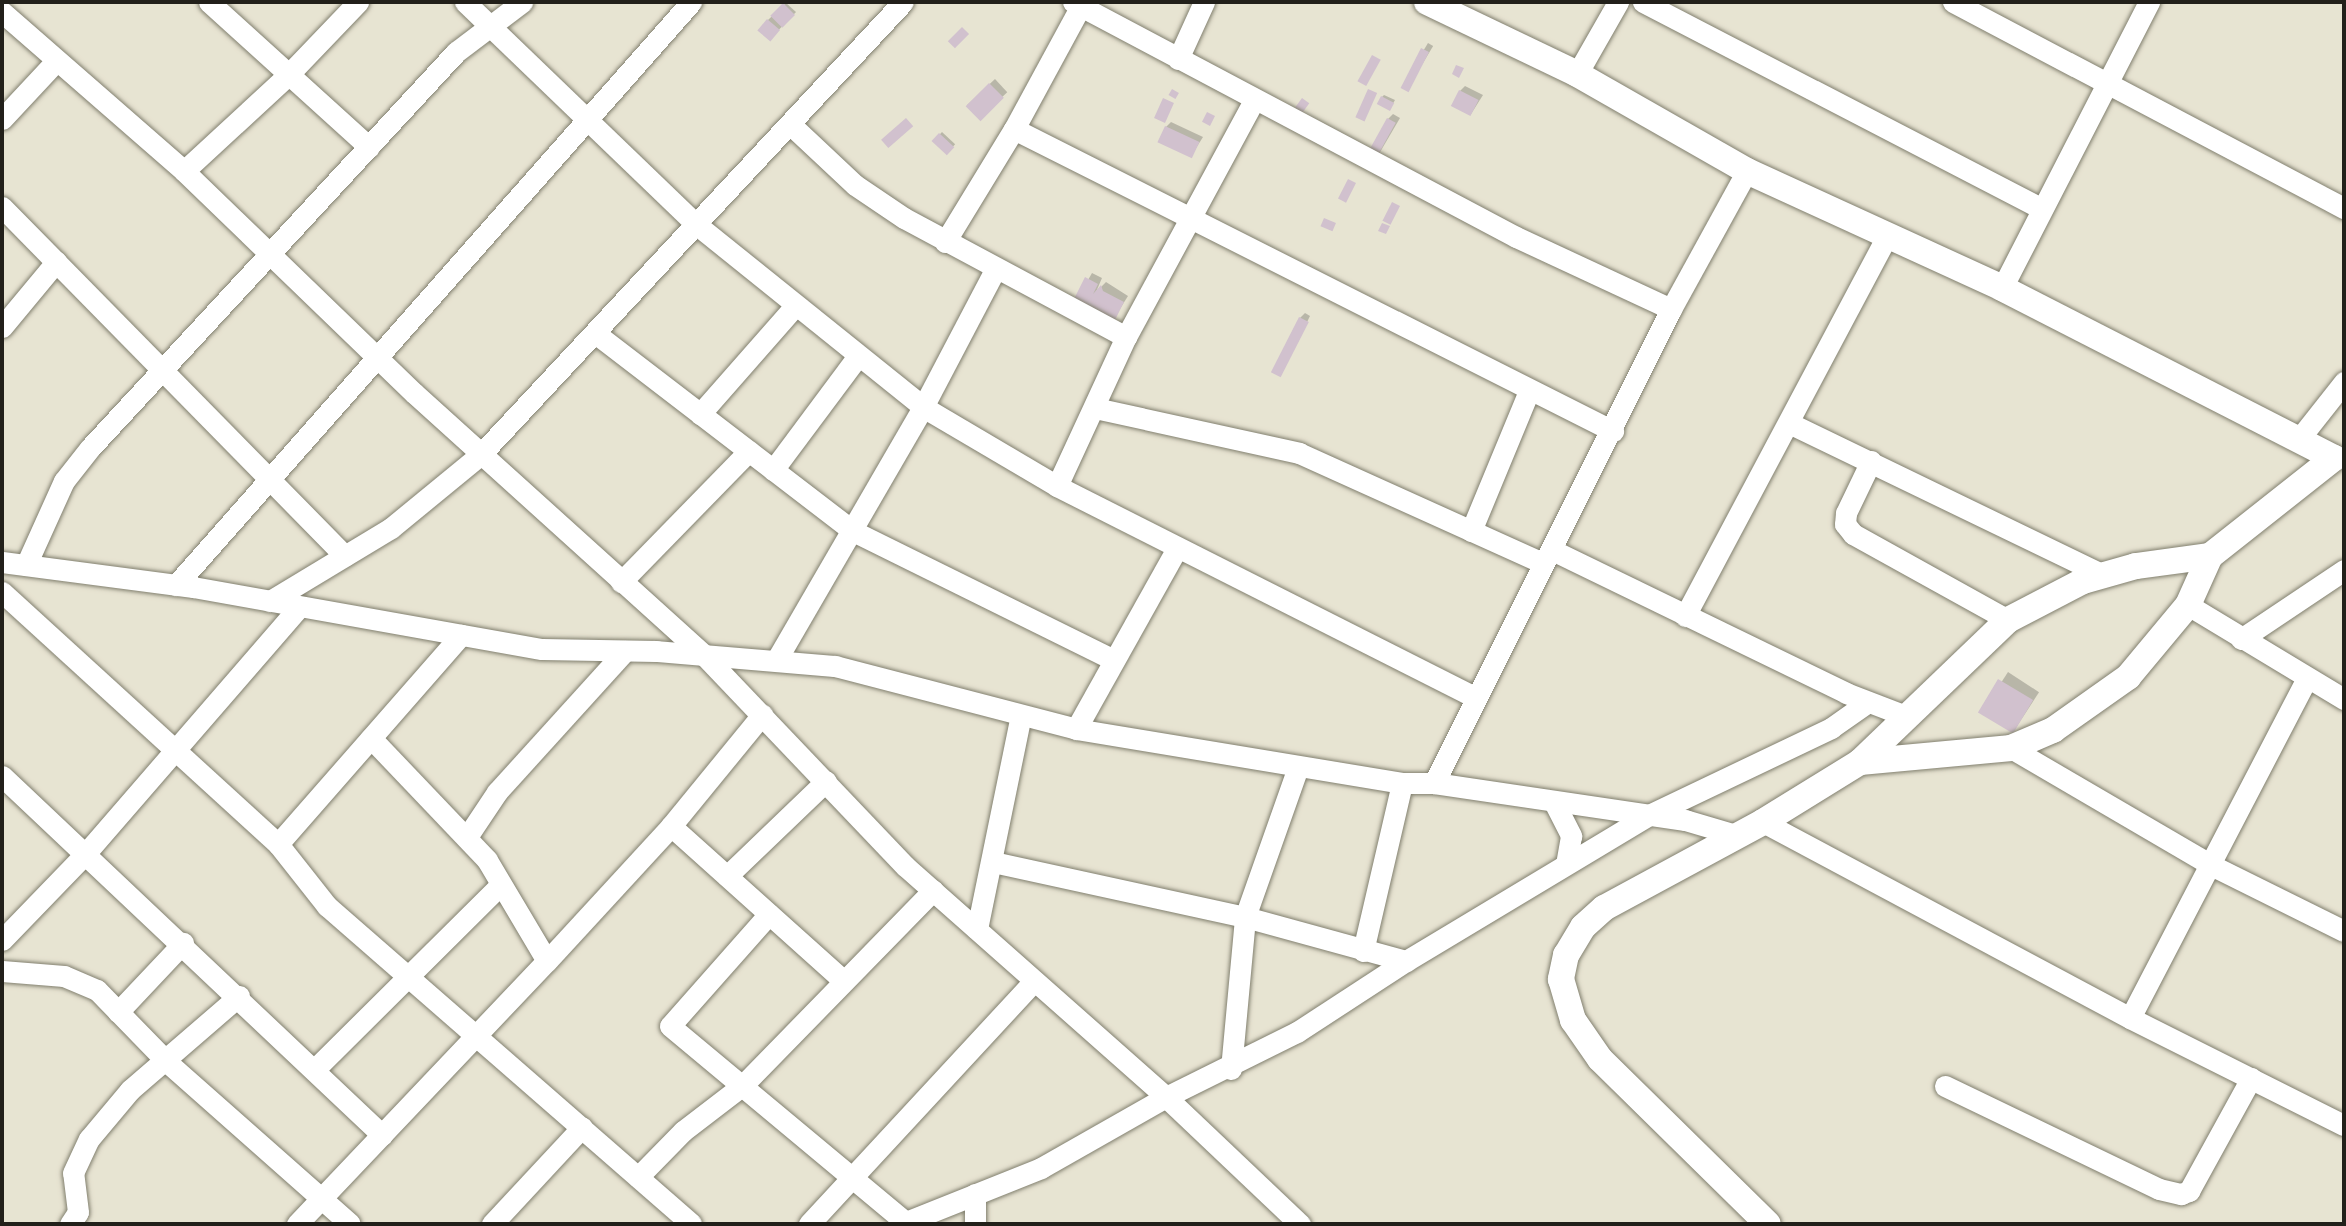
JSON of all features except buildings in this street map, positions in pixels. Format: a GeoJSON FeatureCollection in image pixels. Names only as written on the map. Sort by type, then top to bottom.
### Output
{"type":"FeatureCollection","features":[{"type":"Feature","properties":{"kind":"street"},"geometry":{"type":"LineString","coordinates":[[209,2],[369,147]]}},
{"type":"Feature","properties":{"kind":"street"},"geometry":{"type":"LineString","coordinates":[[184,171],[289,75],[358,2]]}},
{"type":"Feature","properties":{"kind":"street"},"geometry":{"type":"LineString","coordinates":[[465,2],[697,225],[794,307],[923,407],[1057,486],[1474,697]]}},
{"type":"Feature","properties":{"kind":"street"},"geometry":{"type":"LineString","coordinates":[[26,565],[64,481],[456,52],[522,2]]}},
{"type":"Feature","properties":{"kind":"street"},"geometry":{"type":"LineString","coordinates":[[176,585],[271,480],[343,391],[378,358],[445,275],[691,2]]}},
{"type":"Feature","properties":{"kind":"street"},"geometry":{"type":"LineString","coordinates":[[1178,59],[1204,2]]}},
{"type":"Feature","properties":{"kind":"street"},"geometry":{"type":"LineString","coordinates":[[1427,2],[1577,74],[1746,171],[2002,288],[2300,439],[2341,457],[2210,556],[2188,605],[2129,677],[2053,730],[2011,748],[1860,762]]}},
{"type":"Feature","properties":{"kind":"street"},"geometry":{"type":"LineString","coordinates":[[1577,74],[1618,2]]}},
{"type":"Feature","properties":{"kind":"street"},"geometry":{"type":"LineString","coordinates":[[1643,2],[2041,208]]}},
{"type":"Feature","properties":{"kind":"street"},"geometry":{"type":"LineString","coordinates":[[1953,2],[2108,80],[2344,208]]}},
{"type":"Feature","properties":{"kind":"street"},"geometry":{"type":"LineString","coordinates":[[2002,288],[2149,2]]}},
{"type":"Feature","properties":{"kind":"street"},"geometry":{"type":"LineString","coordinates":[[945,242],[1014,129],[1079,3],[1254,100],[1516,237],[1671,309]]}},
{"type":"Feature","properties":{"kind":"street"},"geometry":{"type":"LineString","coordinates":[[271,601],[391,528],[481,454],[697,225],[897,4]]}},
{"type":"Feature","properties":{"kind":"street"},"geometry":{"type":"LineString","coordinates":[[2,12],[184,171],[378,358],[704,656],[933,890],[1166,1097],[1300,1224]]}},
{"type":"Feature","properties":{"kind":"street"},"geometry":{"type":"LineString","coordinates":[[2,119],[56,61]]}},
{"type":"Feature","properties":{"kind":"street"},"geometry":{"type":"LineString","coordinates":[[1057,486],[1126,337],[1254,100]]}},
{"type":"Feature","properties":{"kind":"street"},"geometry":{"type":"LineString","coordinates":[[790,124],[855,185],[945,242],[1126,337]]}},
{"type":"Feature","properties":{"kind":"street"},"geometry":{"type":"LineString","coordinates":[[1014,129],[1189,220],[1613,431]]}},
{"type":"Feature","properties":{"kind":"street"},"geometry":{"type":"LineString","coordinates":[[1434,783],[1474,697],[1613,431],[1671,309],[1746,171]]}},
{"type":"Feature","properties":{"kind":"street"},"geometry":{"type":"LineString","coordinates":[[2,207],[345,556]]}},
{"type":"Feature","properties":{"kind":"street"},"geometry":{"type":"LineString","coordinates":[[1685,616],[1888,235]]}},
{"type":"Feature","properties":{"kind":"street"},"geometry":{"type":"LineString","coordinates":[[2,327],[57,262]]}},
{"type":"Feature","properties":{"kind":"street"},"geometry":{"type":"LineString","coordinates":[[777,659],[923,407],[995,270]]}},
{"type":"Feature","properties":{"kind":"street"},"geometry":{"type":"LineString","coordinates":[[700,414],[794,307]]}},
{"type":"Feature","properties":{"kind":"street"},"geometry":{"type":"LineString","coordinates":[[595,333],[853,531],[1114,660]]}},
{"type":"Feature","properties":{"kind":"street"},"geometry":{"type":"LineString","coordinates":[[773,470],[859,356]]}},
{"type":"Feature","properties":{"kind":"street"},"geometry":{"type":"LineString","coordinates":[[2300,439],[2344,382]]}},
{"type":"Feature","properties":{"kind":"street"},"geometry":{"type":"LineString","coordinates":[[1471,531],[1529,391]]}},
{"type":"Feature","properties":{"kind":"street"},"geometry":{"type":"LineString","coordinates":[[1095,408],[1298,453],[1471,531],[1547,556],[1685,616],[1868,702],[1906,716]]}},
{"type":"Feature","properties":{"kind":"street"},"geometry":{"type":"LineString","coordinates":[[1789,423],[2103,575]]}},
{"type":"Feature","properties":{"kind":"street"},"geometry":{"type":"LineString","coordinates":[[621,582],[748,451]]}},
{"type":"Feature","properties":{"kind":"street"},"geometry":{"type":"LineString","coordinates":[[1871,461],[1846,513],[1845,524],[1853,534],[2008,620]]}},
{"type":"Feature","properties":{"kind":"street"},"geometry":{"type":"LineString","coordinates":[[1076,729],[1177,548]]}},
{"type":"Feature","properties":{"kind":"street"},"geometry":{"type":"LineString","coordinates":[[1768,1224],[1600,1059],[1573,1020],[1560,979],[1574,940],[1604,908],[1763,822],[1860,762],[2008,620],[2046,598],[2103,575],[2136,566],[2210,556]]}},
{"type":"Feature","properties":{"kind":"street"},"geometry":{"type":"LineString","coordinates":[[2,562],[176,585],[542,649],[777,659],[835,666],[1076,729],[1402,783],[1434,783],[1555,804],[1649,814],[1736,835]]}},
{"type":"Feature","properties":{"kind":"street"},"geometry":{"type":"LineString","coordinates":[[2241,639],[2344,570]]}},
{"type":"Feature","properties":{"kind":"street"},"geometry":{"type":"LineString","coordinates":[[2,592],[278,845],[327,906],[404,976],[477,1033],[687,1223]]}},
{"type":"Feature","properties":{"kind":"street"},"geometry":{"type":"LineString","coordinates":[[2188,605],[2306,680],[2344,699]]}},
{"type":"Feature","properties":{"kind":"street"},"geometry":{"type":"LineString","coordinates":[[2,940],[86,853],[299,607]]}},
{"type":"Feature","properties":{"kind":"street"},"geometry":{"type":"LineString","coordinates":[[278,845],[461,635]]}},
{"type":"Feature","properties":{"kind":"street"},"geometry":{"type":"LineString","coordinates":[[467,837],[497,792],[625,651]]}},
{"type":"Feature","properties":{"kind":"street"},"geometry":{"type":"LineString","coordinates":[[2130,1018],[2306,680]]}},
{"type":"Feature","properties":{"kind":"street"},"geometry":{"type":"LineString","coordinates":[[769,914],[670,1026],[852,1177],[903,1223],[1041,1168],[1166,1097],[1231,1069],[1297,1032],[1406,961],[1649,814],[1831,728],[1868,702]]}},
{"type":"Feature","properties":{"kind":"street"},"geometry":{"type":"LineString","coordinates":[[297,1224],[671,826],[762,715]]}},
{"type":"Feature","properties":{"kind":"street"},"geometry":{"type":"LineString","coordinates":[[977,929],[993,862],[1021,715]]}},
{"type":"Feature","properties":{"kind":"street"},"geometry":{"type":"LineString","coordinates":[[371,738],[467,837],[501,884],[547,961]]}},
{"type":"Feature","properties":{"kind":"street"},"geometry":{"type":"LineString","coordinates":[[2011,748],[2211,865],[2344,931]]}},
{"type":"Feature","properties":{"kind":"street"},"geometry":{"type":"LineString","coordinates":[[1231,1069],[1245,917],[1298,766]]}},
{"type":"Feature","properties":{"kind":"street"},"geometry":{"type":"LineString","coordinates":[[2,776],[183,943],[382,1135]]}},
{"type":"Feature","properties":{"kind":"street"},"geometry":{"type":"LineString","coordinates":[[727,876],[826,781]]}},
{"type":"Feature","properties":{"kind":"street"},"geometry":{"type":"LineString","coordinates":[[1363,951],[1402,783]]}},
{"type":"Feature","properties":{"kind":"street"},"geometry":{"type":"LineString","coordinates":[[1555,804],[1572,836],[1566,864]]}},
{"type":"Feature","properties":{"kind":"street"},"geometry":{"type":"LineString","coordinates":[[1763,822],[2130,1018],[2344,1125]]}},
{"type":"Feature","properties":{"kind":"street"},"geometry":{"type":"LineString","coordinates":[[671,826],[844,981]]}},
{"type":"Feature","properties":{"kind":"street"},"geometry":{"type":"LineString","coordinates":[[993,862],[1245,917],[1406,961]]}},
{"type":"Feature","properties":{"kind":"street"},"geometry":{"type":"LineString","coordinates":[[315,1069],[404,976],[501,884]]}},
{"type":"Feature","properties":{"kind":"street"},"geometry":{"type":"LineString","coordinates":[[638,1177],[683,1131],[743,1086],[933,890]]}},
{"type":"Feature","properties":{"kind":"street"},"geometry":{"type":"LineString","coordinates":[[118,1012],[183,943]]}},
{"type":"Feature","properties":{"kind":"street"},"geometry":{"type":"LineString","coordinates":[[2,971],[64,976],[97,990],[167,1062],[350,1224]]}},
{"type":"Feature","properties":{"kind":"street"},"geometry":{"type":"LineString","coordinates":[[809,1224],[1034,981]]}},
{"type":"Feature","properties":{"kind":"street"},"geometry":{"type":"LineString","coordinates":[[80,1220],[73,1173],[89,1139],[130,1090],[167,1062],[239,996]]}},
{"type":"Feature","properties":{"kind":"street"},"geometry":{"type":"LineString","coordinates":[[1945,1086],[2159,1189],[2181,1194],[2189,1191],[2251,1079]]}},
{"type":"Feature","properties":{"kind":"street"},"geometry":{"type":"LineString","coordinates":[[492,1224],[582,1127]]}},
{"type":"Feature","properties":{"kind":"street"},"geometry":{"type":"LineString","coordinates":[[975,1194],[975,1224]]}}]}
